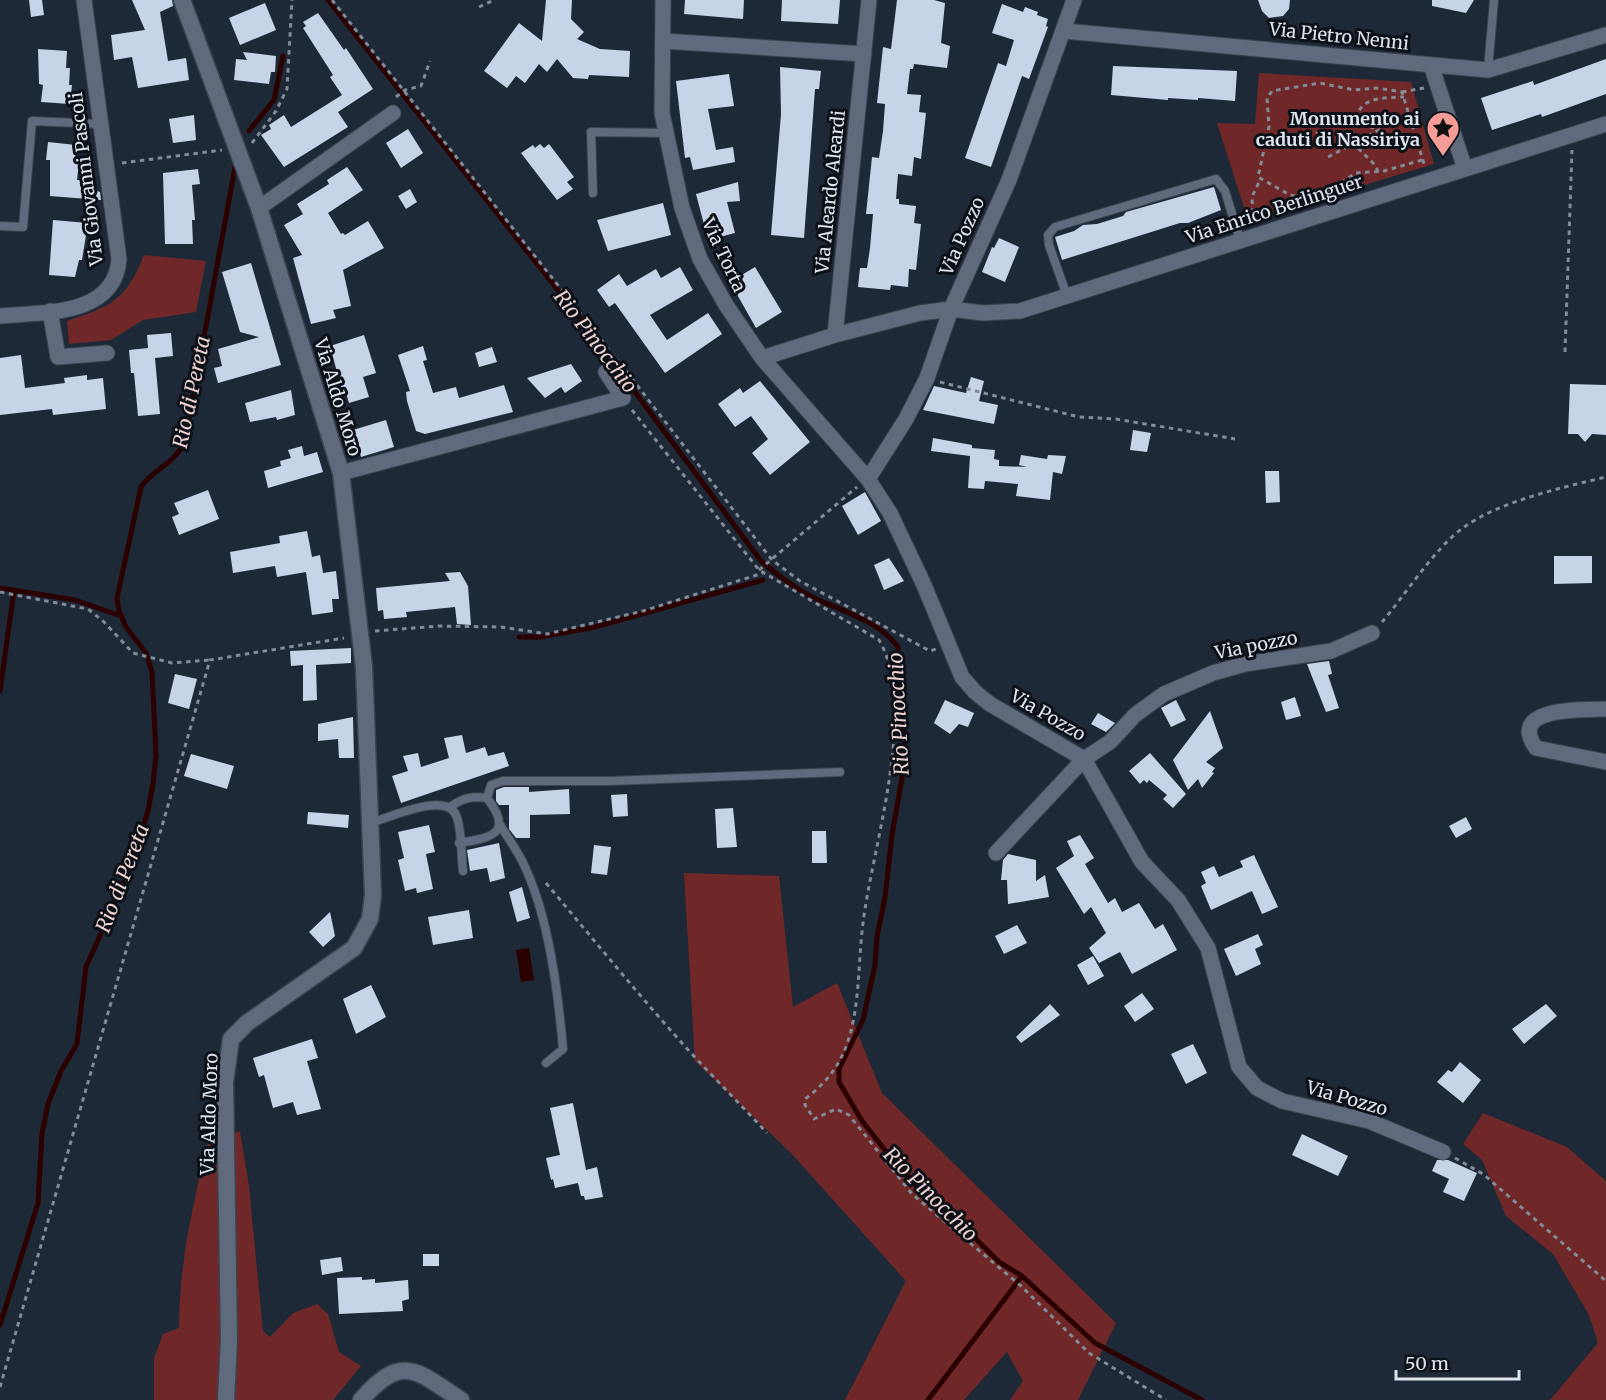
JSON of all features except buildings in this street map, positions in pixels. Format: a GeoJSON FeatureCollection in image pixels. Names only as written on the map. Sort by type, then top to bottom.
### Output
{"type":"FeatureCollection","features":[{"type":"Feature","properties":{"kind":"main road","name":"Via Aldo Moro"},"geometry":{"type":"LineString","coordinates":[[182,0],[258,208],[341,473],[364,667],[373,895],[370,918],[360,939],[346,956],[240,1030],[231,1039],[227,1057],[225,1110],[229,1340],[226,1400]]}},
{"type":"Feature","properties":{"kind":"main road"},"geometry":{"type":"LineString","coordinates":[[361,1400],[379,1381],[394,1371],[405,1369],[417,1371],[461,1400]]}},
{"type":"Feature","properties":{"kind":"street","name":"Via Giovanni Pascoli"},"geometry":{"type":"LineString","coordinates":[[0,316],[50,312],[81,306],[99,297],[118,271],[119,259],[84,0]]}},
{"type":"Feature","properties":{"kind":"street","name":"Via Torta"},"geometry":{"type":"LineString","coordinates":[[663,0],[662,113],[682,208],[700,259],[726,305],[762,358],[868,479]]}},
{"type":"Feature","properties":{"kind":"street","name":"Via Aleardo Aleardi"},"geometry":{"type":"LineString","coordinates":[[836,334],[869,0]]}},
{"type":"Feature","properties":{"kind":"street","name":"Via Pozzo"},"geometry":{"type":"LineString","coordinates":[[1074,0],[1009,180],[951,309],[927,378],[906,419],[868,479],[890,513],[924,585],[962,677],[990,704],[1084,759],[1142,862],[1178,900],[1208,948],[1239,1066],[1257,1088],[1281,1101],[1370,1121],[1443,1152]]}},
{"type":"Feature","properties":{"kind":"street","name":"Via Pietro Nenni"},"geometry":{"type":"LineString","coordinates":[[1064,31],[1488,70],[1606,35]]}},
{"type":"Feature","properties":{"kind":"street"},"geometry":{"type":"LineString","coordinates":[[663,41],[864,54]]}},
{"type":"Feature","properties":{"kind":"street"},"geometry":{"type":"LineString","coordinates":[[1431,65],[1465,169]]}},
{"type":"Feature","properties":{"kind":"street"},"geometry":{"type":"LineString","coordinates":[[258,208],[393,113]]}},
{"type":"Feature","properties":{"kind":"street","name":"Via Enrico Berlinguer"},"geometry":{"type":"LineString","coordinates":[[951,309],[983,313],[1020,311],[1606,124]]}},
{"type":"Feature","properties":{"kind":"street"},"geometry":{"type":"LineString","coordinates":[[762,358],[836,334],[920,313],[951,309]]}},
{"type":"Feature","properties":{"kind":"street"},"geometry":{"type":"LineString","coordinates":[[50,312],[58,357],[107,353]]}},
{"type":"Feature","properties":{"kind":"street"},"geometry":{"type":"LineString","coordinates":[[341,473],[623,398],[606,372]]}},
{"type":"Feature","properties":{"kind":"street","name":"Via pozzo"},"geometry":{"type":"LineString","coordinates":[[996,853],[1084,759],[1110,742],[1135,715],[1164,694],[1213,673],[1245,663],[1331,651],[1372,633]]}},
{"type":"Feature","properties":{"kind":"street"},"geometry":{"type":"LineString","coordinates":[[1606,709],[1544,713],[1535,720],[1530,729],[1530,741],[1536,748],[1606,762]]}},
{"type":"Feature","properties":{"kind":"lane"},"geometry":{"type":"LineString","coordinates":[[1488,70],[1494,0]]}},
{"type":"Feature","properties":{"kind":"lane"},"geometry":{"type":"LineString","coordinates":[[0,226],[23,227],[32,122],[100,124]]}},
{"type":"Feature","properties":{"kind":"lane"},"geometry":{"type":"LineString","coordinates":[[593,193],[591,132],[666,133]]}},
{"type":"Feature","properties":{"kind":"lane"},"geometry":{"type":"LineString","coordinates":[[1067,296],[1049,245],[1048,235],[1056,227],[1216,179],[1225,191],[1240,240]]}},
{"type":"Feature","properties":{"kind":"lane"},"geometry":{"type":"LineString","coordinates":[[487,798],[491,785],[503,781],[611,781],[840,772]]}},
{"type":"Feature","properties":{"kind":"lane"},"geometry":{"type":"LineString","coordinates":[[450,807],[460,800],[474,796],[487,798],[494,807],[499,823],[522,862],[536,897],[559,1004],[563,1049],[546,1063]]}},
{"type":"Feature","properties":{"kind":"lane"},"geometry":{"type":"LineString","coordinates":[[370,823],[436,804],[450,807],[456,815],[463,871]]}},
{"type":"Feature","properties":{"kind":"lane"},"geometry":{"type":"LineString","coordinates":[[459,843],[489,838],[497,831],[499,823]]}},
{"type":"Feature","properties":{"kind":"path"},"geometry":{"type":"LineString","coordinates":[[240,158],[276,111],[287,89],[292,0]]}},
{"type":"Feature","properties":{"kind":"path"},"geometry":{"type":"LineString","coordinates":[[332,0],[552,273],[770,561],[800,581],[930,651],[947,644]]}},
{"type":"Feature","properties":{"kind":"path"},"geometry":{"type":"LineString","coordinates":[[479,7],[494,0]]}},
{"type":"Feature","properties":{"kind":"path"},"geometry":{"type":"LineString","coordinates":[[399,94],[421,86],[430,61]]}},
{"type":"Feature","properties":{"kind":"path"},"geometry":{"type":"LineString","coordinates":[[1256,235],[1252,197],[1260,180],[1258,174],[1269,127],[1267,98],[1272,90],[1320,82],[1354,90],[1377,88],[1403,95]]}},
{"type":"Feature","properties":{"kind":"path"},"geometry":{"type":"LineString","coordinates":[[1378,172],[1376,166],[1356,143],[1352,133],[1359,108],[1364,103],[1403,95],[1437,84]]}},
{"type":"Feature","properties":{"kind":"path"},"geometry":{"type":"LineString","coordinates":[[1403,95],[1429,180]]}},
{"type":"Feature","properties":{"kind":"path"},"geometry":{"type":"LineString","coordinates":[[1328,157],[1379,130],[1345,117]]}},
{"type":"Feature","properties":{"kind":"path"},"geometry":{"type":"LineString","coordinates":[[1315,141],[1317,132]]}},
{"type":"Feature","properties":{"kind":"path"},"geometry":{"type":"LineString","coordinates":[[1565,352],[1573,135]]}},
{"type":"Feature","properties":{"kind":"path"},"geometry":{"type":"LineString","coordinates":[[105,166],[220,150]]}},
{"type":"Feature","properties":{"kind":"path"},"geometry":{"type":"LineString","coordinates":[[1260,180],[1290,195],[1304,198],[1328,191],[1356,173],[1378,172],[1422,160]]}},
{"type":"Feature","properties":{"kind":"path"},"geometry":{"type":"LineString","coordinates":[[927,378],[1067,415],[1116,419],[1235,439]]}},
{"type":"Feature","properties":{"kind":"path"},"geometry":{"type":"LineString","coordinates":[[623,398],[763,573],[879,640],[886,652],[892,690],[895,735],[863,921],[854,1015],[848,1042],[831,1076],[805,1100],[805,1105],[814,1119],[836,1109],[849,1115],[912,1194],[1021,1286],[1089,1353],[1166,1400]]}},
{"type":"Feature","properties":{"kind":"path"},"geometry":{"type":"LineString","coordinates":[[1372,633],[1462,528],[1486,514],[1563,487],[1606,477]]}},
{"type":"Feature","properties":{"kind":"path"},"geometry":{"type":"LineString","coordinates":[[760,569],[842,497],[868,479]]}},
{"type":"Feature","properties":{"kind":"path"},"geometry":{"type":"LineString","coordinates":[[0,592],[88,609],[133,652],[172,663],[210,660],[360,634],[439,626],[501,627],[547,634],[643,611],[763,573]]}},
{"type":"Feature","properties":{"kind":"path"},"geometry":{"type":"LineString","coordinates":[[0,1387],[210,660]]}},
{"type":"Feature","properties":{"kind":"path"},"geometry":{"type":"LineString","coordinates":[[522,862],[535,870],[583,930],[626,976],[691,1053],[767,1133]]}},
{"type":"Feature","properties":{"kind":"path"},"geometry":{"type":"LineString","coordinates":[[1443,1152],[1483,1174],[1606,1281]]}},
{"type":"Feature","properties":{"kind":"shaded area"},"geometry":{"type":"Polygon","coordinates":[[[1259,73],[1411,82],[1434,164],[1248,220],[1217,123],[1255,124],[1259,73]]]}},
{"type":"Feature","properties":{"kind":"shaded area"},"geometry":{"type":"Polygon","coordinates":[[[144,255],[206,261],[196,312],[143,320],[111,340],[69,344],[67,321],[95,311],[116,299],[131,282],[144,255]]]}},
{"type":"Feature","properties":{"kind":"shaded area"},"geometry":{"type":"Polygon","coordinates":[[[684,873],[779,876],[793,1007],[837,983],[882,1093],[1116,1323],[1078,1400],[1010,1400],[1023,1381],[1007,1352],[964,1400],[845,1400],[906,1281],[791,1153],[695,1061],[684,873]]]}},
{"type":"Feature","properties":{"kind":"shaded area"},"geometry":{"type":"Polygon","coordinates":[[[529,948],[534,980],[521,982],[516,950],[529,948]]]}},
{"type":"Feature","properties":{"kind":"shaded area"},"geometry":{"type":"Polygon","coordinates":[[[1483,1113],[1567,1147],[1606,1181],[1606,1400],[1550,1400],[1598,1343],[1589,1315],[1553,1254],[1506,1216],[1482,1160],[1463,1144],[1483,1113]]]}},
{"type":"Feature","properties":{"kind":"shaded area"},"geometry":{"type":"Polygon","coordinates":[[[240,1131],[249,1186],[263,1331],[270,1337],[293,1313],[317,1304],[328,1314],[339,1352],[361,1366],[333,1400],[154,1400],[154,1358],[163,1334],[179,1328],[184,1258],[208,1142],[240,1131]]]}},
{"type":"Feature","properties":{"kind":"waterway","name":"Rio Pinocchio"},"geometry":{"type":"LineString","coordinates":[[328,0],[573,309],[761,561],[784,580],[810,596],[869,623],[890,638],[898,647],[905,749],[903,772],[877,937],[875,965],[863,1020],[839,1069],[839,1082],[862,1121],[895,1163],[926,1196],[955,1218],[999,1262],[1022,1276],[1095,1343],[1202,1400]]}},
{"type":"Feature","properties":{"kind":"waterway","name":"Rio di Pereta"},"geometry":{"type":"LineString","coordinates":[[249,131],[274,100],[283,56]]}},
{"type":"Feature","properties":{"kind":"waterway","name":"Rio di Pereta"},"geometry":{"type":"LineString","coordinates":[[0,1325],[38,1203],[42,1133],[48,1104],[61,1071],[77,1044],[86,967],[130,868],[148,811],[156,755],[152,672],[146,653],[126,627],[119,611],[117,598],[141,487],[146,480],[170,461],[185,441],[236,162]]}},
{"type":"Feature","properties":{"kind":"waterway"},"geometry":{"type":"LineString","coordinates":[[519,637],[541,637],[595,627],[763,580]]}},
{"type":"Feature","properties":{"kind":"waterway"},"geometry":{"type":"LineString","coordinates":[[0,588],[75,600],[121,616]]}},
{"type":"Feature","properties":{"kind":"waterway"},"geometry":{"type":"LineString","coordinates":[[0,691],[14,591]]}},
{"type":"Feature","properties":{"kind":"waterway"},"geometry":{"type":"LineString","coordinates":[[928,1400],[1022,1276]]}},
{"type":"Feature","properties":{"kind":"place","name":"Monumento ai caduti di Nassiriya"},"geometry":{"type":"Point","coordinates":[1443,157]}}]}
